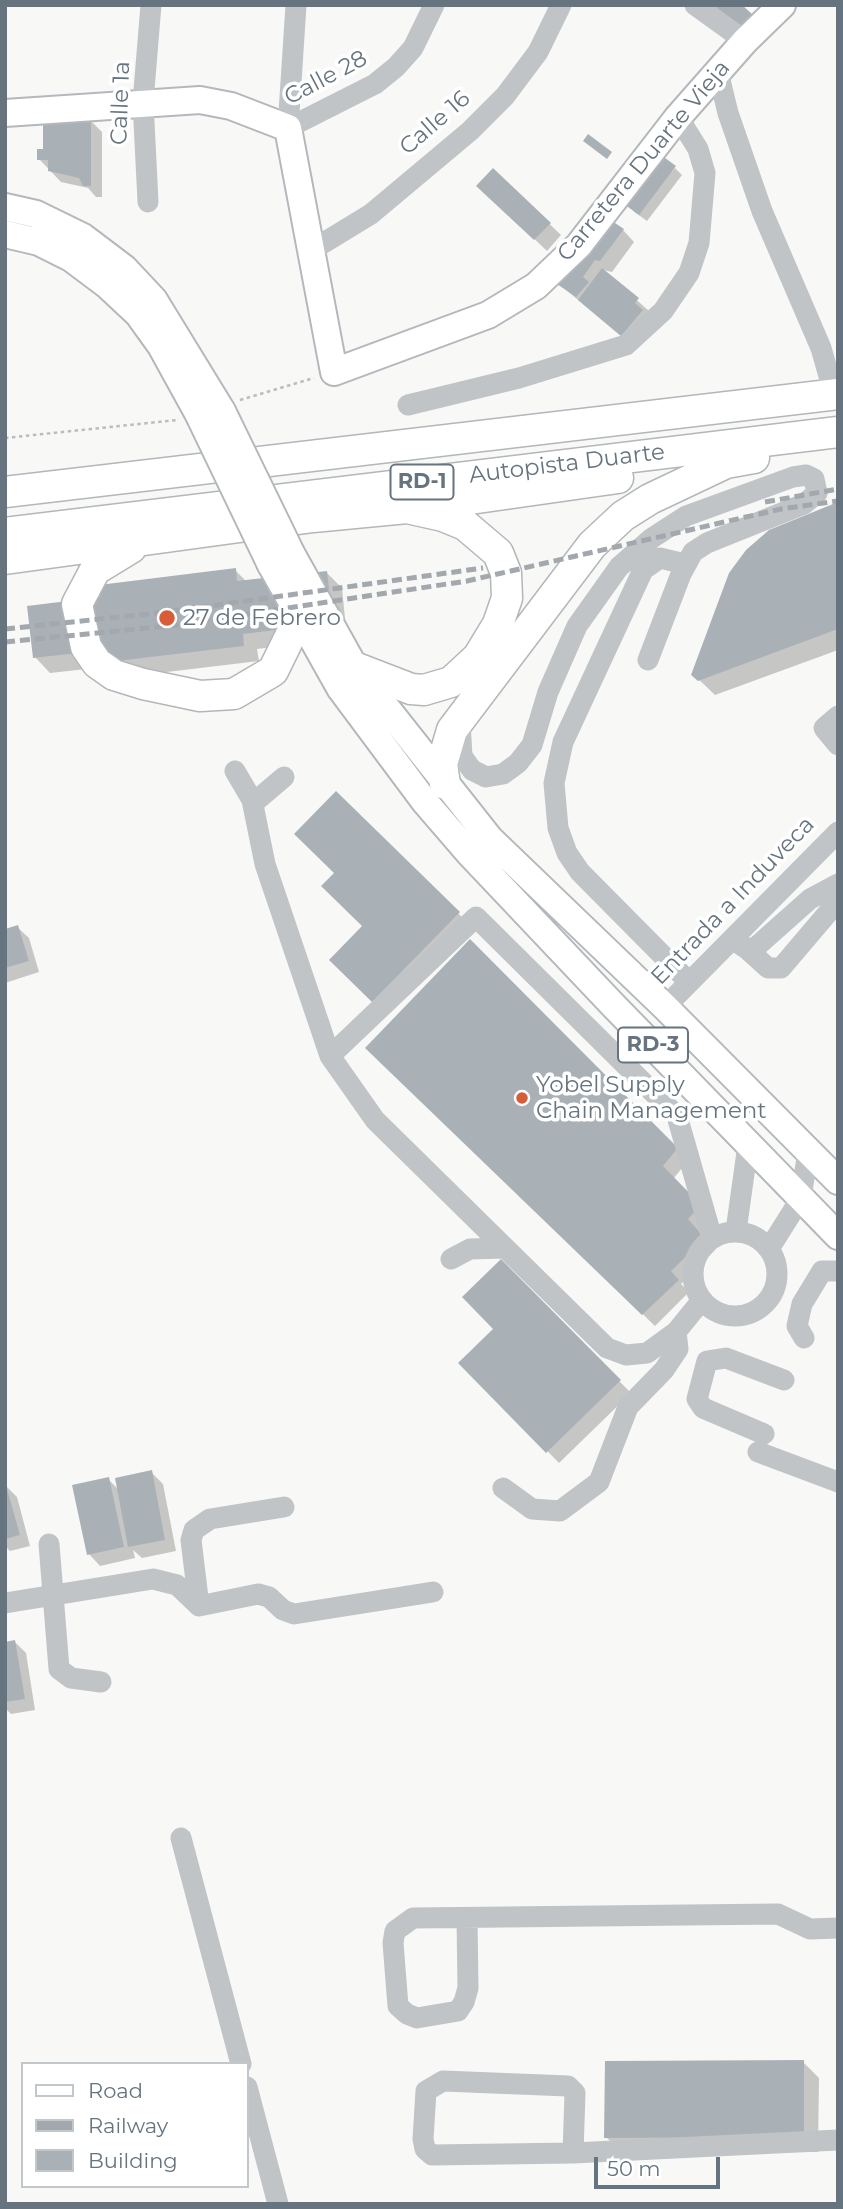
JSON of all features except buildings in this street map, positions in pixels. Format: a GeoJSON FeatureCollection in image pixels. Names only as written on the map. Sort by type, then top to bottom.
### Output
{"type":"FeatureCollection","features":[{"type":"Feature","properties":{"kind":"highway","name":"Autopista Duarte"},"geometry":{"type":"LineString","coordinates":[[5,492],[836,394]]}},
{"type":"Feature","properties":{"kind":"highway","name":"Autopista Duarte"},"geometry":{"type":"LineString","coordinates":[[5,533],[838,433]]}},
{"type":"Feature","properties":{"kind":"highway"},"geometry":{"type":"LineString","coordinates":[[5,559],[313,517],[407,508],[726,463],[781,453],[838,433]]}},
{"type":"Feature","properties":{"kind":"highway"},"geometry":{"type":"LineString","coordinates":[[445,784],[442,764],[445,746],[461,717],[592,545],[623,516],[650,499],[726,463]]}},
{"type":"Feature","properties":{"kind":"highway"},"geometry":{"type":"LineString","coordinates":[[5,481],[79,482]]}},
{"type":"Feature","properties":{"kind":"highway"},"geometry":{"type":"LineString","coordinates":[[354,667],[411,689],[440,687],[463,673],[478,657],[498,624],[507,598],[506,573],[498,553],[464,525],[443,516],[407,508]]}},
{"type":"Feature","properties":{"kind":"highway"},"geometry":{"type":"LineString","coordinates":[[145,541],[109,558],[95,570],[77,604],[86,647],[97,663],[114,675],[143,684],[200,695],[234,694],[273,671],[284,655],[300,615]]}},
{"type":"Feature","properties":{"kind":"main road","name":"Carretera Duarte Vieja"},"geometry":{"type":"LineString","coordinates":[[334,372],[488,315],[536,286],[579,245],[678,117],[745,41],[782,5]]}},
{"type":"Feature","properties":{"kind":"main road"},"geometry":{"type":"LineString","coordinates":[[5,113],[200,100],[231,106],[288,128],[334,372]]}},
{"type":"Feature","properties":{"kind":"main road"},"geometry":{"type":"LineString","coordinates":[[5,207],[36,214],[83,237],[124,268],[154,300],[204,413]]}},
{"type":"Feature","properties":{"kind":"main road"},"geometry":{"type":"LineString","coordinates":[[5,234],[39,242],[71,258],[107,285],[138,314],[204,413]]}},
{"type":"Feature","properties":{"kind":"main road","name":"RD-3"},"geometry":{"type":"LineString","coordinates":[[204,413],[295,583],[354,667],[489,839],[665,1007],[838,1181]]}},
{"type":"Feature","properties":{"kind":"main road","name":"RD-3"},"geometry":{"type":"LineString","coordinates":[[295,583],[300,615],[340,688],[425,802],[469,853],[612,1004],[838,1236]]}},
{"type":"Feature","properties":{"kind":"main road"},"geometry":{"type":"LineString","coordinates":[[612,1004],[635,980]]}},
{"type":"Feature","properties":{"kind":"street","name":"Calle 1a"},"geometry":{"type":"LineString","coordinates":[[148,202],[143,102],[150,5]]}},
{"type":"Feature","properties":{"kind":"street"},"geometry":{"type":"LineString","coordinates":[[288,128],[296,5]]}},
{"type":"Feature","properties":{"kind":"street","name":"Calle 28"},"geometry":{"type":"LineString","coordinates":[[288,128],[376,84],[414,48],[434,5]]}},
{"type":"Feature","properties":{"kind":"street","name":"Calle 16"},"geometry":{"type":"LineString","coordinates":[[312,250],[371,214],[505,96],[538,52],[561,5]]}},
{"type":"Feature","properties":{"kind":"street"},"geometry":{"type":"LineString","coordinates":[[695,5],[745,41]]}},
{"type":"Feature","properties":{"kind":"street"},"geometry":{"type":"LineString","coordinates":[[718,72],[728,113],[762,211],[821,348],[836,394]]}},
{"type":"Feature","properties":{"kind":"street"},"geometry":{"type":"LineString","coordinates":[[408,405],[519,378],[626,345],[663,312],[689,273],[699,243],[705,173],[698,149],[678,117]]}},
{"type":"Feature","properties":{"kind":"street"},"geometry":{"type":"LineString","coordinates":[[461,717],[462,756],[472,771],[486,777],[503,774],[518,763],[532,745],[548,692],[577,625],[620,567],[652,538],[686,516],[793,477],[811,477],[817,483],[814,498],[707,543],[693,552],[685,564],[648,660]]}},
{"type":"Feature","properties":{"kind":"street"},"geometry":{"type":"LineString","coordinates":[[685,564],[660,558],[643,570],[563,742],[554,783],[558,828],[567,853],[580,872],[690,982]]}},
{"type":"Feature","properties":{"kind":"street"},"geometry":{"type":"LineString","coordinates":[[838,716],[824,728],[838,745]]}},
{"type":"Feature","properties":{"kind":"street"},"geometry":{"type":"LineString","coordinates":[[235,771],[252,800],[265,864],[330,1056],[374,1120],[607,1348],[626,1355],[647,1353],[676,1332],[702,1300]]}},
{"type":"Feature","properties":{"kind":"street"},"geometry":{"type":"LineString","coordinates":[[252,800],[257,800],[284,777]]}},
{"type":"Feature","properties":{"kind":"street","name":"Entrada a Induveca"},"geometry":{"type":"LineString","coordinates":[[665,1007],[690,982],[739,944],[838,832]]}},
{"type":"Feature","properties":{"kind":"street"},"geometry":{"type":"LineString","coordinates":[[739,944],[756,947],[810,899],[838,884]]}},
{"type":"Feature","properties":{"kind":"street"},"geometry":{"type":"LineString","coordinates":[[739,944],[768,968],[781,968],[838,901]]}},
{"type":"Feature","properties":{"kind":"street"},"geometry":{"type":"LineString","coordinates":[[330,1056],[476,917],[677,1116],[712,1238]]}},
{"type":"Feature","properties":{"kind":"street"},"geometry":{"type":"LineString","coordinates":[[736,1231],[748,1145]]}},
{"type":"Feature","properties":{"kind":"street"},"geometry":{"type":"LineString","coordinates":[[769,1249],[801,1198],[808,1151]]}},
{"type":"Feature","properties":{"kind":"street"},"geometry":{"type":"LineString","coordinates":[[736,1231],[755,1236],[769,1249],[778,1271],[776,1286],[769,1300],[757,1310],[743,1315],[727,1315],[713,1310],[702,1300],[693,1274],[699,1254],[712,1238],[736,1231]]}},
{"type":"Feature","properties":{"kind":"street"},"geometry":{"type":"LineString","coordinates":[[451,1259],[470,1249],[505,1248]]}},
{"type":"Feature","properties":{"kind":"street"},"geometry":{"type":"LineString","coordinates":[[804,1338],[797,1326],[802,1304],[822,1271],[838,1270]]}},
{"type":"Feature","properties":{"kind":"street"},"geometry":{"type":"LineString","coordinates":[[503,1488],[531,1509],[560,1511],[599,1482],[628,1407],[664,1370],[678,1349],[676,1332]]}},
{"type":"Feature","properties":{"kind":"street"},"geometry":{"type":"LineString","coordinates":[[784,1380],[726,1358],[707,1361],[697,1399],[703,1408],[761,1443],[838,1482]]}},
{"type":"Feature","properties":{"kind":"street"},"geometry":{"type":"LineString","coordinates":[[199,1606],[191,1541],[194,1530],[210,1519],[284,1507]]}},
{"type":"Feature","properties":{"kind":"street"},"geometry":{"type":"LineString","coordinates":[[49,1544],[59,1669],[71,1678],[101,1682]]}},
{"type":"Feature","properties":{"kind":"street"},"geometry":{"type":"LineString","coordinates":[[14,1602],[153,1579],[177,1585],[199,1606]]}},
{"type":"Feature","properties":{"kind":"street"},"geometry":{"type":"LineString","coordinates":[[199,1606],[258,1594],[269,1597],[283,1610],[295,1614],[433,1592]]}},
{"type":"Feature","properties":{"kind":"street"},"geometry":{"type":"LineString","coordinates":[[181,1838],[240,2062]]}},
{"type":"Feature","properties":{"kind":"street"},"geometry":{"type":"LineString","coordinates":[[467,1919],[468,1989],[464,2002],[457,2011],[416,2018],[407,2014],[398,2006],[393,1943],[395,1931],[413,1918],[778,1914],[810,1928],[838,1928]]}},
{"type":"Feature","properties":{"kind":"street"},"geometry":{"type":"LineString","coordinates":[[573,2153],[575,2093],[568,2086],[559,2083],[443,2081],[426,2091],[423,2139],[425,2149],[432,2155],[573,2153],[838,2140]]}},
{"type":"Feature","properties":{"kind":"street"},"geometry":{"type":"LineString","coordinates":[[248,2091],[278,2204]]}},
{"type":"Feature","properties":{"kind":"path"},"geometry":{"type":"LineString","coordinates":[[5,438],[204,413],[334,372]]}},
{"type":"Feature","properties":{"kind":"railway"},"geometry":{"type":"LineString","coordinates":[[765,502],[838,489]]}},
{"type":"Feature","properties":{"kind":"railway"},"geometry":{"type":"LineString","coordinates":[[5,642],[168,626],[467,581],[781,509],[838,501]]}},
{"type":"Feature","properties":{"kind":"railway"},"geometry":{"type":"LineString","coordinates":[[5,629],[167,612],[483,568]]}},
{"type":"Feature","properties":{"kind":"place","name":"27 de Febrero"},"geometry":{"type":"Point","coordinates":[167,618]}},
{"type":"Feature","properties":{"kind":"place","name":"Yobel Supply Chain Management"},"geometry":{"type":"Point","coordinates":[522,1098]}}]}
